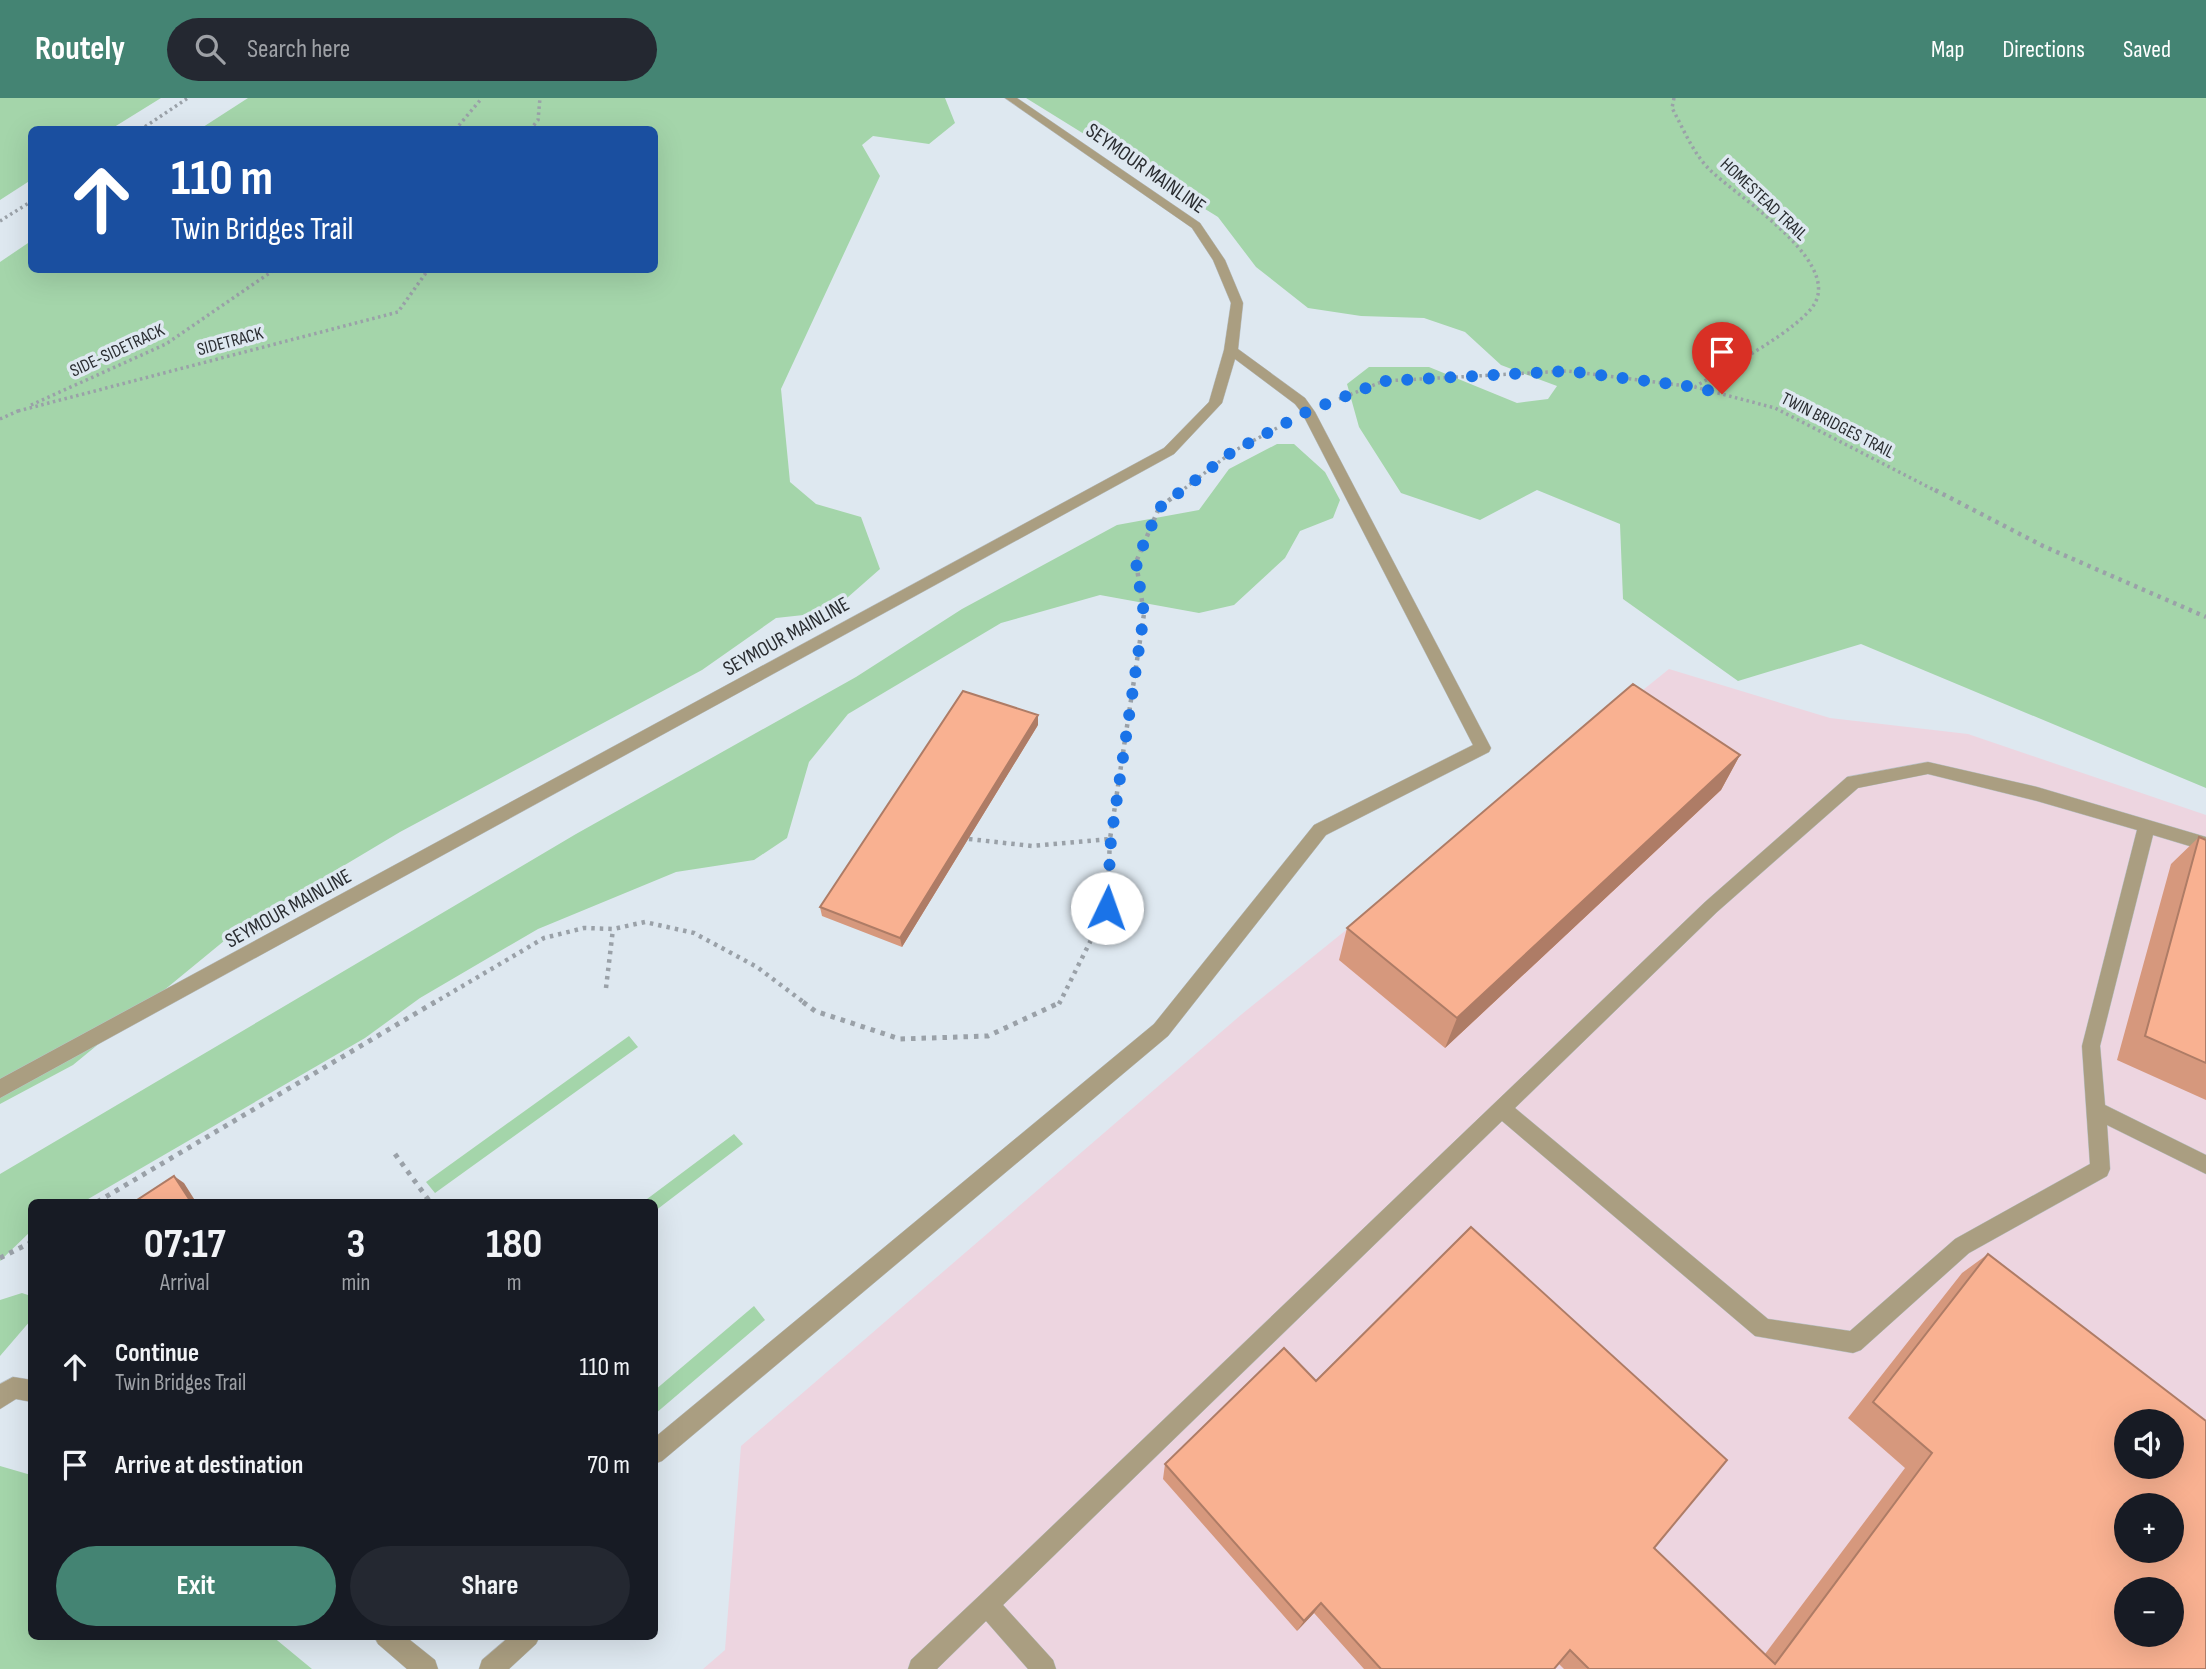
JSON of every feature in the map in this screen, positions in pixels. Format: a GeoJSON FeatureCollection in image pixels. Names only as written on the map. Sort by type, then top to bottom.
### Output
{"type":"FeatureCollection","features":[{"type":"Feature","properties":{"kind":"lane","name":"SEYMOUR MAINLINE"},"geometry":{"type":"LineString","coordinates":[[0,1089],[1169,451],[1215,403],[1231,350],[1237,303],[1219,260],[1196,226],[1010,98]]}},
{"type":"Feature","properties":{"kind":"lane"},"geometry":{"type":"LineString","coordinates":[[658,1450],[1161,1030],[1320,830],[1483,748],[1308,411],[1300,401],[1231,350]]}},
{"type":"Feature","properties":{"kind":"lane"},"geometry":{"type":"LineString","coordinates":[[920,1669],[1711,907],[1853,782],[1928,768],[2147,825],[2206,844]]}},
{"type":"Feature","properties":{"kind":"lane"},"geometry":{"type":"LineString","coordinates":[[1502,1109],[1763,1329],[1853,1342],[1962,1246],[2100,1169],[2091,1046],[2147,825]]}},
{"type":"Feature","properties":{"kind":"lane"},"geometry":{"type":"LineString","coordinates":[[2095,1110],[2206,1165]]}},
{"type":"Feature","properties":{"kind":"lane"},"geometry":{"type":"LineString","coordinates":[[0,1398],[13,1388],[28,1390]]}},
{"type":"Feature","properties":{"kind":"lane"},"geometry":{"type":"LineString","coordinates":[[987,1604],[1044,1669]]}},
{"type":"Feature","properties":{"kind":"lane"},"geometry":{"type":"LineString","coordinates":[[391,1640],[426,1669]]}},
{"type":"Feature","properties":{"kind":"lane"},"geometry":{"type":"LineString","coordinates":[[491,1669],[524,1640]]}},
{"type":"Feature","properties":{"kind":"path"},"geometry":{"type":"LineString","coordinates":[[146,126],[188,98]]}},
{"type":"Feature","properties":{"kind":"path"},"geometry":{"type":"LineString","coordinates":[[458,126],[482,98]]}},
{"type":"Feature","properties":{"kind":"path"},"geometry":{"type":"LineString","coordinates":[[533,126],[538,120],[540,98]]}},
{"type":"Feature","properties":{"kind":"path","name":"HOMESTEAD TRAIL"},"geometry":{"type":"LineString","coordinates":[[1674,98],[1672,108],[1707,167],[1792,240],[1816,271],[1820,290],[1814,306],[1741,361],[1695,387]]}},
{"type":"Feature","properties":{"kind":"path"},"geometry":{"type":"LineString","coordinates":[[0,221],[28,204]]}},
{"type":"Feature","properties":{"kind":"path","name":"SIDE-SIDETRACK"},"geometry":{"type":"LineString","coordinates":[[0,419],[166,344],[270,273]]}},
{"type":"Feature","properties":{"kind":"path","name":"SIDETRACK"},"geometry":{"type":"LineString","coordinates":[[18,411],[398,312],[427,273]]}},
{"type":"Feature","properties":{"kind":"path","name":"TWIN BRIDGES TRAIL"},"geometry":{"type":"LineString","coordinates":[[102,1199],[544,938],[584,928],[613,929],[645,922],[694,933],[757,967],[815,1011],[900,1039],[988,1036],[1061,1003],[1107,908],[1111,839],[1144,614],[1136,562],[1159,508],[1232,452],[1308,411],[1384,381],[1567,371],[1695,387],[1774,408],[2043,546],[2206,617]]}},
{"type":"Feature","properties":{"kind":"path"},"geometry":{"type":"LineString","coordinates":[[969,839],[1032,846],[1111,839]]}},
{"type":"Feature","properties":{"kind":"path"},"geometry":{"type":"LineString","coordinates":[[606,988],[613,929]]}},
{"type":"Feature","properties":{"kind":"path"},"geometry":{"type":"LineString","coordinates":[[396,1154],[428,1199]]}},
{"type":"Feature","properties":{"kind":"path"},"geometry":{"type":"LineString","coordinates":[[0,1258],[28,1244]]}},
{"type":"Feature","properties":{"kind":"shaded area"},"geometry":{"type":"Polygon","coordinates":[[[1669,669],[1830,718],[1968,734],[2206,815],[2206,1669],[703,1669],[725,1650],[741,1446],[1242,1014],[1669,669]]]}},
{"type":"Feature","properties":{"kind":"green space"},"geometry":{"type":"Polygon","coordinates":[[[0,98],[161,98],[116,126],[28,126],[28,182],[0,200],[0,98]]]}},
{"type":"Feature","properties":{"kind":"green space"},"geometry":{"type":"Polygon","coordinates":[[[248,98],[945,98],[955,123],[929,144],[873,136],[862,145],[880,176],[781,389],[790,482],[816,504],[861,517],[880,569],[831,612],[776,618],[702,670],[400,832],[241,927],[73,1065],[0,1104],[0,262],[28,243],[28,273],[658,273],[658,126],[205,126],[248,98]]]}},
{"type":"Feature","properties":{"kind":"green space"},"geometry":{"type":"Polygon","coordinates":[[[1026,98],[2206,98],[2206,788],[1861,644],[1738,681],[1623,599],[1620,524],[1537,490],[1480,520],[1401,493],[1359,427],[1347,384],[1369,367],[1429,367],[1517,403],[1548,399],[1557,386],[1501,365],[1465,332],[1424,318],[1361,316],[1308,308],[1256,267],[1218,217],[1026,98]]]}},
{"type":"Feature","properties":{"kind":"green space"},"geometry":{"type":"Polygon","coordinates":[[[1277,444],[1294,444],[1325,472],[1340,500],[1333,518],[1300,531],[1285,558],[1234,605],[1199,613],[1100,595],[1001,623],[848,714],[809,762],[787,838],[754,860],[676,872],[538,929],[420,998],[365,1038],[88,1199],[28,1199],[28,1234],[0,1261],[0,1174],[576,834],[856,677],[962,609],[1117,525],[1199,510],[1229,469],[1277,444]]]}},
{"type":"Feature","properties":{"kind":"green space"},"geometry":{"type":"Polygon","coordinates":[[[629,1036],[638,1047],[435,1193],[426,1182],[629,1036]]]}},
{"type":"Feature","properties":{"kind":"green space"},"geometry":{"type":"Polygon","coordinates":[[[734,1134],[743,1144],[658,1209],[658,1199],[647,1199],[734,1134]]]}},
{"type":"Feature","properties":{"kind":"green space"},"geometry":{"type":"Polygon","coordinates":[[[22,1293],[28,1295],[28,1323],[0,1356],[0,1300],[22,1293]]]}},
{"type":"Feature","properties":{"kind":"green space"},"geometry":{"type":"Polygon","coordinates":[[[754,1306],[765,1320],[658,1411],[658,1387],[754,1306]]]}},
{"type":"Feature","properties":{"kind":"green space"},"geometry":{"type":"Polygon","coordinates":[[[0,1466],[28,1474],[28,1640],[277,1640],[312,1669],[0,1669],[0,1466]]]}},
{"type":"Feature","properties":{"kind":"building"},"geometry":{"type":"Polygon","coordinates":[[[1633,684],[1740,755],[1457,1018],[1347,928],[1633,684]]]}},
{"type":"Feature","properties":{"kind":"building"},"geometry":{"type":"Polygon","coordinates":[[[963,691],[1038,715],[900,938],[820,907],[963,691]]]}},
{"type":"Feature","properties":{"kind":"building"},"geometry":{"type":"Polygon","coordinates":[[[2199,837],[2206,840],[2206,1063],[2145,1036],[2199,837]]]}},
{"type":"Feature","properties":{"kind":"building"},"geometry":{"type":"Polygon","coordinates":[[[174,1176],[189,1199],[139,1199],[174,1176]]]}},
{"type":"Feature","properties":{"kind":"building"},"geometry":{"type":"Polygon","coordinates":[[[1471,1227],[1727,1460],[1654,1548],[1775,1664],[1932,1453],[1873,1402],[1988,1254],[2206,1421],[2206,1669],[1589,1669],[1570,1650],[1554,1669],[1381,1669],[1321,1603],[1304,1621],[1165,1464],[1284,1348],[1316,1381],[1471,1227]]]}},
{"type":"Feature","properties":{"kind":"route"},"geometry":{"type":"LineString","coordinates":[[1107,908],[1111,839],[1144,614],[1136,562],[1159,508],[1232,452],[1308,411],[1384,381],[1567,371],[1695,387],[1722,394]]}}]}
